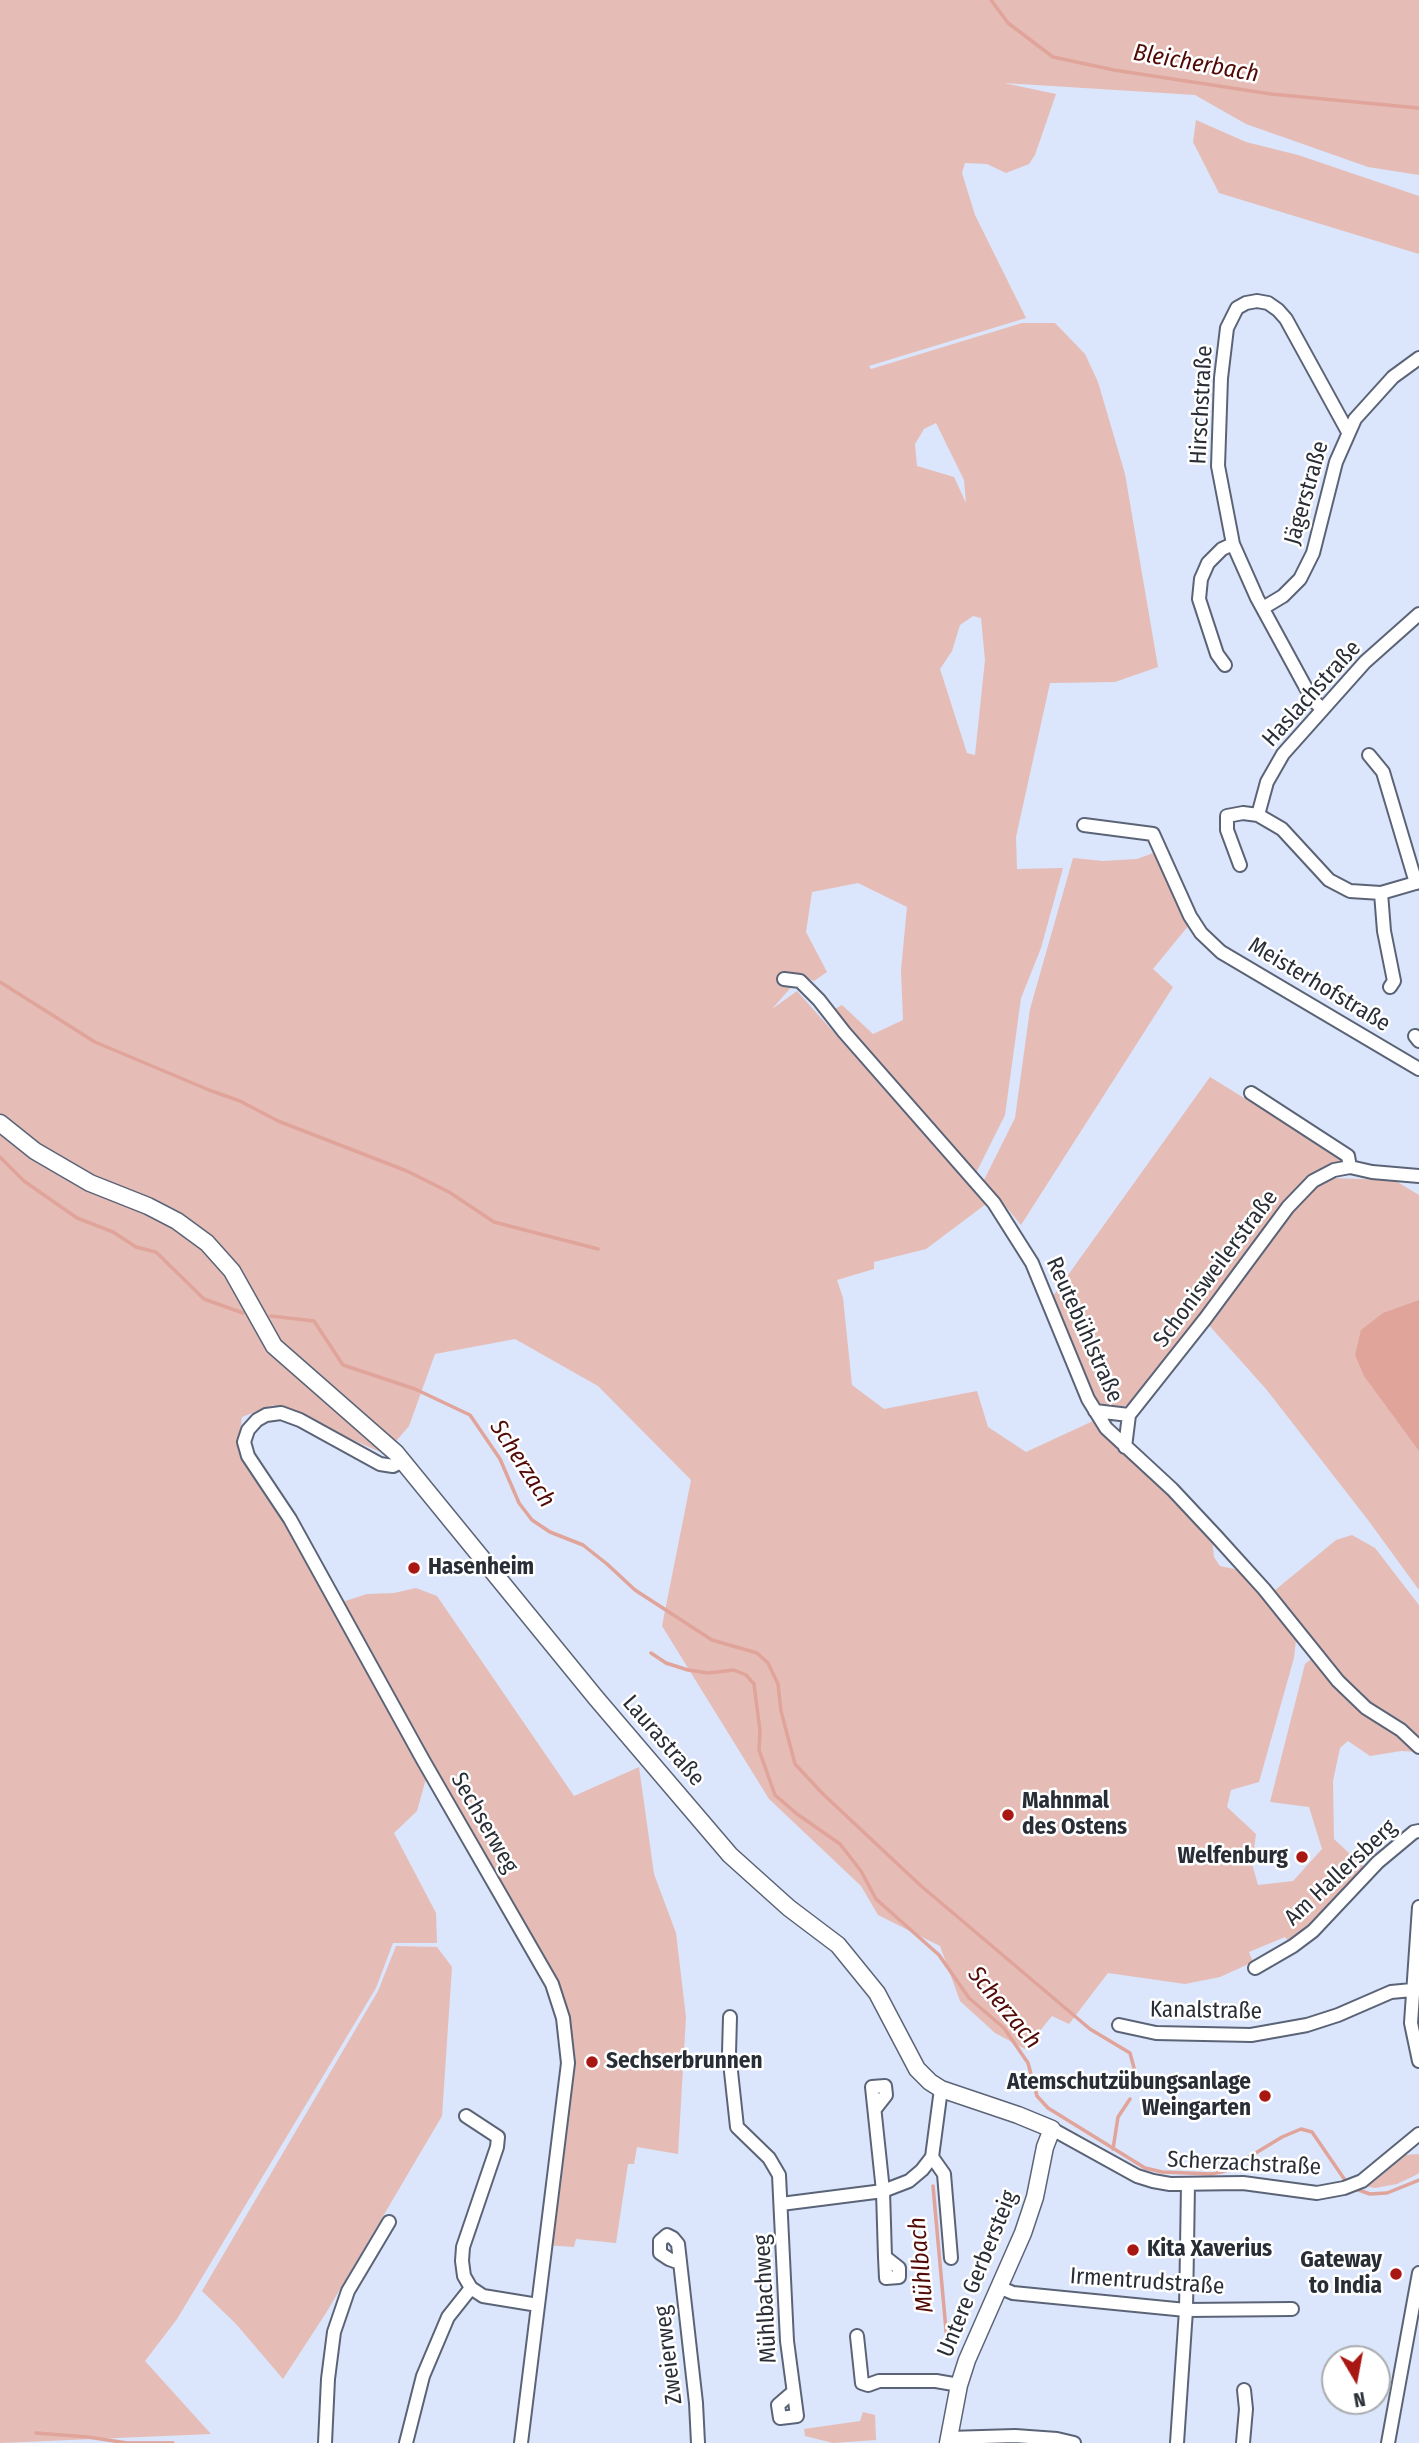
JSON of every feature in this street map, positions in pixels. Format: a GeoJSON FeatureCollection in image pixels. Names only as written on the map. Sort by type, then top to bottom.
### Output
{"type":"FeatureCollection","features":[{"type":"Feature","properties":{"kind":"street","name":"Hirschstraße"},"geometry":{"type":"LineString","coordinates":[[1322,709],[1312,699],[1263,608],[1233,544],[1218,466],[1227,328],[1237,308],[1246,303],[1257,302],[1268,303],[1278,310],[1286,319],[1348,432]]}},
{"type":"Feature","properties":{"kind":"street","name":"Jägerstraße"},"geometry":{"type":"LineString","coordinates":[[1263,608],[1283,596],[1300,579],[1314,553],[1333,474],[1348,432],[1373,397],[1393,377],[1419,358]]}},
{"type":"Feature","properties":{"kind":"street"},"geometry":{"type":"LineString","coordinates":[[1226,665],[1217,654],[1199,599],[1201,579],[1208,563],[1222,549],[1233,544]]}},
{"type":"Feature","properties":{"kind":"street","name":"Haslachstraße"},"geometry":{"type":"LineString","coordinates":[[1258,815],[1267,782],[1283,754],[1365,662],[1419,614]]}},
{"type":"Feature","properties":{"kind":"street"},"geometry":{"type":"LineString","coordinates":[[1240,865],[1227,830],[1227,816],[1243,813],[1258,815],[1282,829],[1329,880],[1350,891],[1381,893],[1418,883],[1383,772],[1369,755]]}},
{"type":"Feature","properties":{"kind":"street","name":"Meisterhofstraße"},"geometry":{"type":"LineString","coordinates":[[1084,825],[1153,834],[1190,916],[1201,933],[1222,952],[1419,1069]]}},
{"type":"Feature","properties":{"kind":"street"},"geometry":{"type":"LineString","coordinates":[[1381,893],[1384,930],[1394,981],[1390,988]]}},
{"type":"Feature","properties":{"kind":"street","name":"Reutebühlstraße"},"geometry":{"type":"LineString","coordinates":[[785,979],[800,981],[819,1000],[995,1203],[1032,1263],[1088,1399],[1107,1428],[1172,1489],[1216,1536],[1264,1589],[1338,1681],[1366,1708],[1401,1730],[1419,1747]]}},
{"type":"Feature","properties":{"kind":"street"},"geometry":{"type":"LineString","coordinates":[[1251,1093],[1348,1156],[1350,1167]]}},
{"type":"Feature","properties":{"kind":"street","name":"Laurastraße"},"geometry":{"type":"LineString","coordinates":[[0,1123],[35,1151],[90,1184],[177,1221],[207,1243],[232,1271],[274,1346],[354,1414],[403,1461],[589,1690],[730,1855],[789,1908],[838,1945],[877,1993],[917,2069],[941,2089]]}},
{"type":"Feature","properties":{"kind":"street","name":"Schonisweilerstraße"},"geometry":{"type":"LineString","coordinates":[[1129,1415],[1288,1207],[1313,1181],[1334,1170],[1350,1167],[1372,1172],[1419,1176]]}},
{"type":"Feature","properties":{"kind":"street"},"geometry":{"type":"LineString","coordinates":[[1095,1411],[1129,1415],[1125,1447]]}},
{"type":"Feature","properties":{"kind":"street","name":"Sechserweg"},"geometry":{"type":"LineString","coordinates":[[403,1461],[393,1466],[380,1464],[300,1420],[281,1413],[266,1415],[257,1420],[248,1430],[244,1442],[248,1456],[290,1519],[416,1748],[551,1984],[563,2018],[568,2063],[521,2443]]}},
{"type":"Feature","properties":{"kind":"street","name":"Am Hallersberg"},"geometry":{"type":"LineString","coordinates":[[1255,1968],[1313,1931],[1378,1861],[1414,1832],[1419,1831]]}},
{"type":"Feature","properties":{"kind":"street"},"geometry":{"type":"LineString","coordinates":[[1419,1907],[1411,2026],[1419,2061]]}},
{"type":"Feature","properties":{"kind":"street","name":"Kanalstraße"},"geometry":{"type":"LineString","coordinates":[[1119,2025],[1156,2033],[1251,2035],[1307,2025],[1391,1992],[1412,1990]]}},
{"type":"Feature","properties":{"kind":"street","name":"Mühlbachweg"},"geometry":{"type":"LineString","coordinates":[[730,2017],[729,2053],[737,2127],[774,2165],[779,2175],[793,2392]]}},
{"type":"Feature","properties":{"kind":"street"},"geometry":{"type":"LineString","coordinates":[[941,2089],[932,2157],[944,2174],[951,2258]]}},
{"type":"Feature","properties":{"kind":"street","name":"Scherzachstraße"},"geometry":{"type":"LineString","coordinates":[[941,2089],[1052,2129],[1137,2176],[1170,2184],[1242,2183],[1317,2193],[1344,2189],[1362,2180],[1419,2134]]}},
{"type":"Feature","properties":{"kind":"street"},"geometry":{"type":"LineString","coordinates":[[875,2109],[883,2191],[885,2257]]}},
{"type":"Feature","properties":{"kind":"street"},"geometry":{"type":"LineString","coordinates":[[466,2116],[498,2137],[491,2167],[463,2247],[464,2276],[471,2288],[483,2295],[538,2305]]}},
{"type":"Feature","properties":{"kind":"street","name":"Untere Gerbersteig"},"geometry":{"type":"LineString","coordinates":[[948,2440],[959,2385],[973,2345],[1001,2288],[1023,2234],[1052,2129]]}},
{"type":"Feature","properties":{"kind":"street","name":"Mühlbachweg"},"geometry":{"type":"LineString","coordinates":[[781,2204],[883,2191],[909,2181],[932,2157]]}},
{"type":"Feature","properties":{"kind":"street"},"geometry":{"type":"LineString","coordinates":[[1177,2443],[1186,2310],[1188,2184]]}},
{"type":"Feature","properties":{"kind":"street"},"geometry":{"type":"LineString","coordinates":[[326,2443],[328,2379],[334,2332],[348,2291],[390,2222]]}},
{"type":"Feature","properties":{"kind":"street","name":"Zweierweg"},"geometry":{"type":"LineString","coordinates":[[680,2263],[698,2443]]}},
{"type":"Feature","properties":{"kind":"street"},"geometry":{"type":"LineString","coordinates":[[1388,2443],[1403,2364],[1413,2345],[1419,2273]]}},
{"type":"Feature","properties":{"kind":"street"},"geometry":{"type":"LineString","coordinates":[[406,2443],[428,2365],[448,2317],[471,2288]]}},
{"type":"Feature","properties":{"kind":"street","name":"Irmentrudstraße"},"geometry":{"type":"LineString","coordinates":[[1001,2288],[1013,2293],[1186,2310],[1292,2309]]}},
{"type":"Feature","properties":{"kind":"street"},"geometry":{"type":"LineString","coordinates":[[857,2336],[862,2383],[868,2385],[879,2381],[936,2381],[959,2385]]}},
{"type":"Feature","properties":{"kind":"street"},"geometry":{"type":"LineString","coordinates":[[1243,2443],[1246,2409],[1244,2390]]}},
{"type":"Feature","properties":{"kind":"street"},"geometry":{"type":"LineString","coordinates":[[948,2440],[1015,2436],[1074,2443]]}},
{"type":"Feature","properties":{"kind":"shaded area"},"geometry":{"type":"Polygon","coordinates":[[[0,0],[1419,0],[1419,175],[1368,167],[1246,124],[1195,95],[1004,83],[1056,94],[1035,155],[1029,164],[1006,173],[987,164],[965,163],[962,173],[975,215],[1026,318],[869,366],[871,369],[1022,323],[1055,323],[1085,354],[1098,382],[1125,474],[1158,667],[1115,682],[1050,683],[1016,837],[1017,869],[1063,868],[1041,948],[1021,998],[1005,1115],[976,1173],[833,1010],[842,1005],[873,1034],[903,1020],[901,970],[907,907],[858,883],[812,892],[806,932],[827,972],[814,981],[801,976],[772,1009],[797,991],[986,1204],[926,1249],[874,1262],[874,1269],[837,1280],[843,1298],[852,1385],[884,1409],[977,1391],[988,1427],[1026,1452],[1093,1421],[1212,1539],[1214,1557],[1220,1566],[1239,1570],[1296,1639],[1294,1658],[1259,1782],[1231,1790],[1227,1807],[1256,1834],[1252,1864],[1258,1885],[1293,1881],[1322,1849],[1309,1807],[1270,1802],[1305,1664],[1322,1650],[1274,1591],[1336,1540],[1352,1535],[1375,1548],[1419,1605],[1419,1752],[1401,1751],[1370,1756],[1348,1741],[1340,1748],[1333,1781],[1334,1839],[1366,1869],[1327,1911],[1290,1943],[1285,1937],[1249,1952],[1253,1962],[1220,1977],[1185,1984],[1108,1973],[1069,2024],[1052,2016],[1025,2049],[995,2033],[960,2001],[940,1946],[878,1915],[861,1886],[769,1799],[662,1626],[691,1480],[598,1386],[515,1339],[435,1354],[409,1426],[385,1454],[273,1405],[242,1417],[238,1450],[286,1521],[427,1775],[417,1811],[394,1833],[436,1913],[437,1943],[393,1943],[376,1988],[177,2319],[145,2361],[211,2434],[0,2443],[0,0]],[[936,423],[924,429],[915,444],[917,466],[954,477],[966,503],[964,480],[936,423]],[[973,616],[960,625],[952,651],[940,669],[967,753],[975,755],[985,660],[981,618],[973,616]]]}},
{"type":"Feature","properties":{"kind":"shaded area"},"geometry":{"type":"Polygon","coordinates":[[[1196,120],[1246,142],[1298,155],[1419,196],[1419,254],[1219,193],[1193,142],[1196,120]]]}},
{"type":"Feature","properties":{"kind":"shaded area"},"geometry":{"type":"Polygon","coordinates":[[[1156,852],[1189,925],[1153,969],[1173,987],[1021,1225],[984,1180],[1015,1118],[1030,1009],[1073,858],[1103,861],[1137,859],[1156,852]]]}},
{"type":"Feature","properties":{"kind":"shaded area"},"geometry":{"type":"Polygon","coordinates":[[[1210,1077],[1343,1159],[1319,1173],[1293,1196],[1129,1405],[1116,1408],[1100,1406],[1093,1398],[1053,1296],[1210,1077]]]}},
{"type":"Feature","properties":{"kind":"shaded area"},"geometry":{"type":"Polygon","coordinates":[[[1331,1178],[1394,1180],[1419,1195],[1419,1590],[1266,1389],[1207,1323],[1291,1213],[1320,1184],[1331,1178]]]}},
{"type":"Feature","properties":{"kind":"shaded area"},"geometry":{"type":"Polygon","coordinates":[[[1419,1300],[1419,1451],[1364,1376],[1355,1355],[1361,1330],[1383,1313],[1419,1300]]]}},
{"type":"Feature","properties":{"kind":"shaded area"},"geometry":{"type":"Polygon","coordinates":[[[416,1588],[437,1596],[574,1796],[639,1767],[654,1874],[676,1933],[686,2017],[678,2154],[637,2147],[634,2164],[628,2164],[616,2243],[576,2239],[574,2247],[545,2245],[568,2063],[551,1984],[336,1604],[367,1594],[394,1593],[416,1588]]]}},
{"type":"Feature","properties":{"kind":"shaded area"},"geometry":{"type":"Polygon","coordinates":[[[396,1946],[437,1947],[452,1967],[442,2116],[326,2313],[283,2379],[236,2324],[202,2291],[378,1991],[396,1946]]]}},
{"type":"Feature","properties":{"kind":"shaded area"},"geometry":{"type":"Polygon","coordinates":[[[1419,2154],[1419,2173],[1414,2176],[1397,2184],[1375,2188],[1365,2186],[1406,2155],[1419,2154]]]}},
{"type":"Feature","properties":{"kind":"shaded area"},"geometry":{"type":"Polygon","coordinates":[[[863,2412],[875,2415],[876,2440],[833,2443],[805,2436],[804,2429],[860,2421],[863,2412]]]}},
{"type":"Feature","properties":{"kind":"waterway","name":"Bleicherbach"},"geometry":{"type":"LineString","coordinates":[[991,0],[1008,23],[1053,57],[1114,70],[1271,94],[1419,108]]}},
{"type":"Feature","properties":{"kind":"waterway"},"geometry":{"type":"LineString","coordinates":[[0,982],[95,1042],[240,1101],[278,1121],[407,1171],[449,1192],[494,1222],[598,1249]]}},
{"type":"Feature","properties":{"kind":"waterway","name":"Scherzach"},"geometry":{"type":"LineString","coordinates":[[0,1157],[24,1181],[77,1218],[113,1232],[136,1247],[156,1252],[204,1299],[243,1313]]}},
{"type":"Feature","properties":{"kind":"waterway"},"geometry":{"type":"LineString","coordinates":[[271,1316],[314,1321],[343,1365],[415,1389],[470,1415],[500,1459],[519,1503],[532,1520],[550,1532],[583,1545],[635,1590],[712,1640],[757,1653],[768,1663],[778,1684],[781,1711],[795,1764],[920,1885],[1090,2029],[1130,2053],[1137,2079]]}},
{"type":"Feature","properties":{"kind":"waterway","name":"Scherzach"},"geometry":{"type":"LineString","coordinates":[[651,1653],[666,1663],[688,1670],[708,1673],[734,1670],[746,1675],[754,1684],[760,1731],[759,1750],[775,1795],[840,1844],[861,1871],[876,1899],[939,1955],[969,1998],[1004,2028],[1028,2063],[1037,2096],[1048,2108],[1145,2168],[1162,2172],[1211,2174],[1226,2171],[1282,2137],[1301,2129],[1312,2132],[1347,2183]]}},
{"type":"Feature","properties":{"kind":"waterway"},"geometry":{"type":"LineString","coordinates":[[1113,2149],[1118,2117],[1130,2099]]}},
{"type":"Feature","properties":{"kind":"waterway","name":"Scherzach"},"geometry":{"type":"LineString","coordinates":[[1353,2188],[1370,2194],[1387,2193],[1419,2180]]}},
{"type":"Feature","properties":{"kind":"waterway","name":"Mühlbach"},"geometry":{"type":"LineString","coordinates":[[933,2186],[947,2341]]}},
{"type":"Feature","properties":{"kind":"waterway"},"geometry":{"type":"LineString","coordinates":[[36,2433],[127,2443],[173,2443]]}},
{"type":"Feature","properties":{"kind":"place","name":"Hasenheim"},"geometry":{"type":"Point","coordinates":[414,1568]}},
{"type":"Feature","properties":{"kind":"place","name":"Mahnmal des Ostens"},"geometry":{"type":"Point","coordinates":[1008,1815]}},
{"type":"Feature","properties":{"kind":"place","name":"Welfenburg"},"geometry":{"type":"Point","coordinates":[1302,1857]}},
{"type":"Feature","properties":{"kind":"place","name":"Sechserbrunnen"},"geometry":{"type":"Point","coordinates":[592,2062]}},
{"type":"Feature","properties":{"kind":"place","name":"Atemschutzübungsanlage Weingarten"},"geometry":{"type":"Point","coordinates":[1265,2096]}},
{"type":"Feature","properties":{"kind":"place","name":"Kita Xaverius"},"geometry":{"type":"Point","coordinates":[1133,2250]}},
{"type":"Feature","properties":{"kind":"place","name":"Gateway to India"},"geometry":{"type":"Point","coordinates":[1396,2274]}}]}
